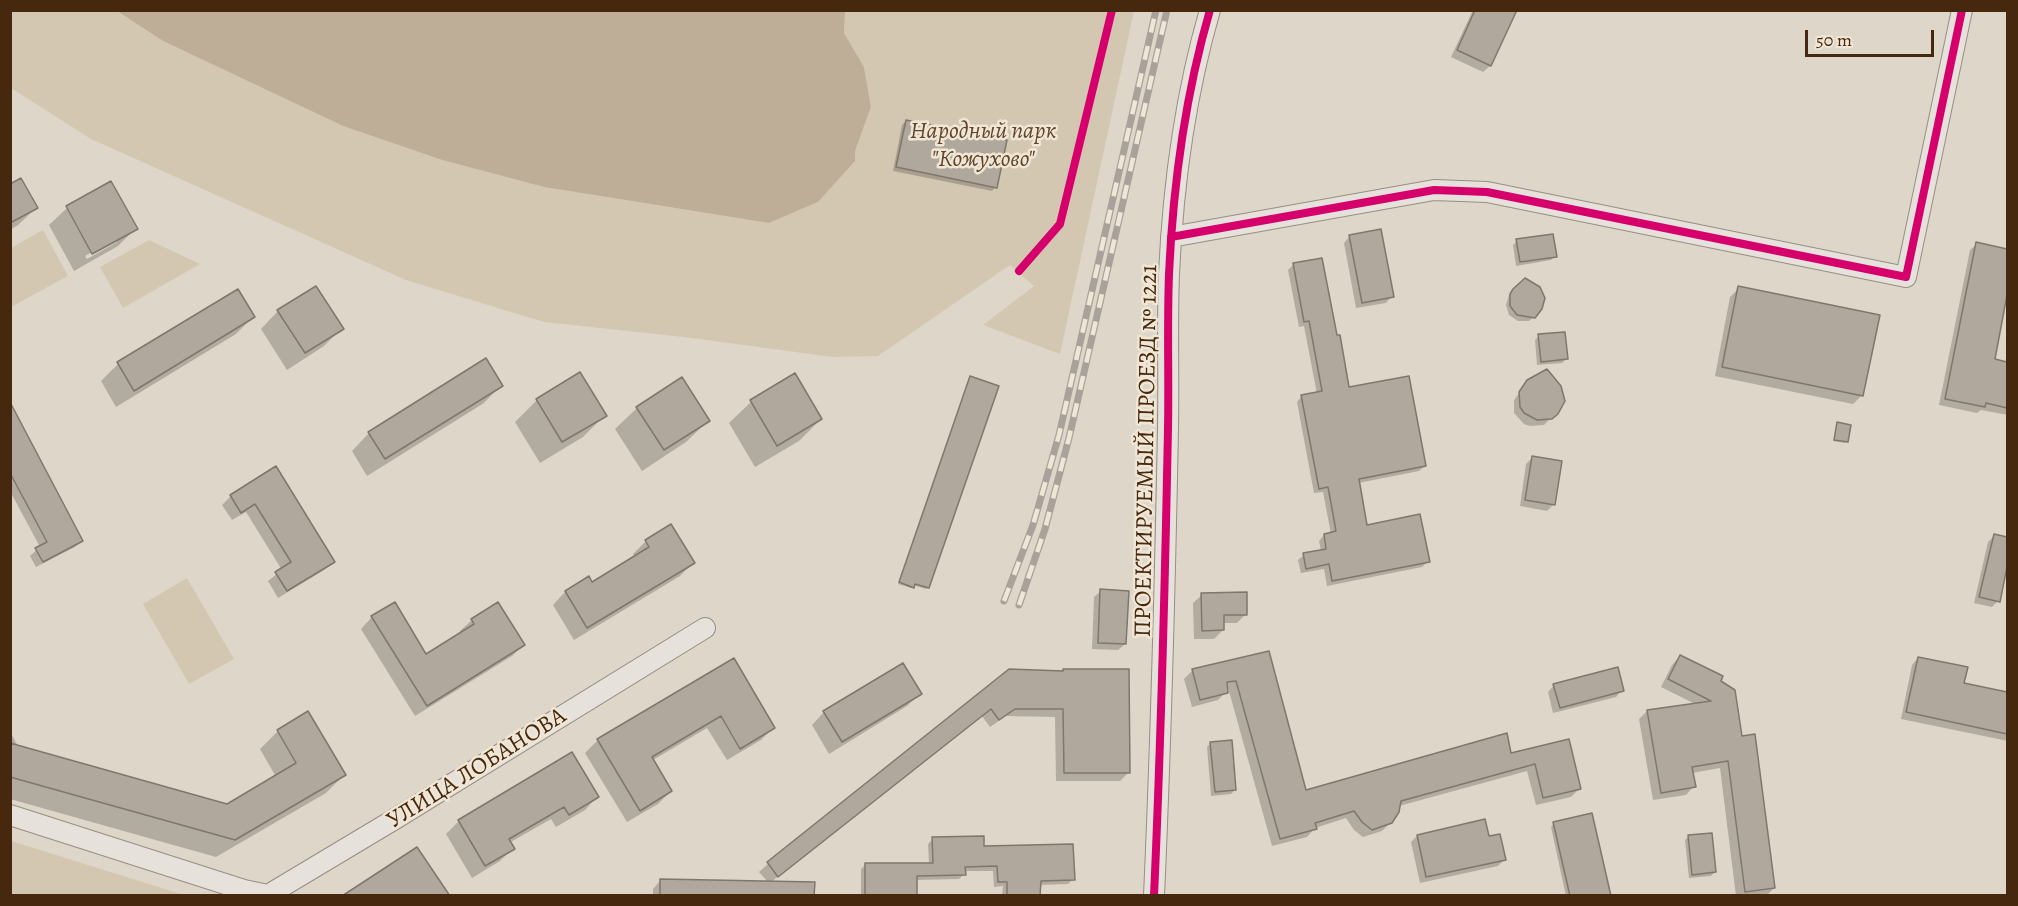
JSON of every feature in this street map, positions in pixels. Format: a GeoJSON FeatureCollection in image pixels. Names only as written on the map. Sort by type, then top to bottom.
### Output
{"type":"FeatureCollection","features":[{"type":"Feature","properties":{"kind":"street","name":"ПРОЕКТИРУЕМЫЙ ПРОЕЗД № 1221"},"geometry":{"type":"LineString","coordinates":[[1154,896],[1159,801],[1171,237],[1176,178],[1185,123],[1210,10]]}},
{"type":"Feature","properties":{"kind":"street"},"geometry":{"type":"LineString","coordinates":[[1171,237],[1434,190],[1487,192],[1906,277],[1962,10]]}},
{"type":"Feature","properties":{"kind":"street","name":"УЛИЦА ЛОБАНОВА"},"geometry":{"type":"LineString","coordinates":[[10,815],[243,893],[268,895],[705,628]]}},
{"type":"Feature","properties":{"kind":"green space","name":"Народный парк \"Кожухово\""},"geometry":{"type":"Polygon","coordinates":[[[10,11],[117,11],[163,41],[343,126],[442,160],[544,187],[769,223],[818,202],[854,161],[855,151],[871,107],[864,67],[844,34],[845,11],[1134,11],[1060,354],[983,325],[1034,286],[1010,265],[878,356],[833,357],[684,337],[544,322],[406,280],[91,139],[11,88],[10,11]]]}},
{"type":"Feature","properties":{"kind":"green space"},"geometry":{"type":"Polygon","coordinates":[[[43,230],[68,276],[11,307],[11,248],[43,230]]]}},
{"type":"Feature","properties":{"kind":"green space"},"geometry":{"type":"Polygon","coordinates":[[[149,240],[200,264],[123,308],[100,267],[149,240]]]}},
{"type":"Feature","properties":{"kind":"green space"},"geometry":{"type":"Polygon","coordinates":[[[187,578],[234,659],[189,684],[143,604],[187,578]]]}},
{"type":"Feature","properties":{"kind":"green space"},"geometry":{"type":"Polygon","coordinates":[[[11,841],[184,895],[11,895],[11,841]]]}},
{"type":"Feature","properties":{"kind":"shaded area"},"geometry":{"type":"Polygon","coordinates":[[[117,11],[845,11],[844,33],[864,67],[871,107],[855,151],[855,161],[818,202],[769,223],[544,187],[442,160],[343,126],[163,41],[117,11]]]}},
{"type":"Feature","properties":{"kind":"building"},"geometry":{"type":"Polygon","coordinates":[[[1475,10],[1517,10],[1491,66],[1457,50],[1475,10]]]}},
{"type":"Feature","properties":{"kind":"building"},"geometry":{"type":"Polygon","coordinates":[[[906,120],[1007,140],[997,188],[896,167],[906,120]]]}},
{"type":"Feature","properties":{"kind":"building"},"geometry":{"type":"Polygon","coordinates":[[[21,178],[38,208],[10,223],[10,184],[21,178]]]}},
{"type":"Feature","properties":{"kind":"building"},"geometry":{"type":"Polygon","coordinates":[[[111,181],[138,229],[92,254],[66,206],[111,181]]]}},
{"type":"Feature","properties":{"kind":"building"},"geometry":{"type":"Polygon","coordinates":[[[1381,229],[1394,297],[1362,303],[1349,235],[1381,229]]]}},
{"type":"Feature","properties":{"kind":"building"},"geometry":{"type":"Polygon","coordinates":[[[1553,234],[1557,257],[1520,262],[1516,239],[1553,234]]]}},
{"type":"Feature","properties":{"kind":"building"},"geometry":{"type":"Polygon","coordinates":[[[1976,242],[2007,249],[2007,295],[1995,359],[2007,362],[2007,408],[1986,403],[1985,407],[1945,399],[1976,242]]]}},
{"type":"Feature","properties":{"kind":"building"},"geometry":{"type":"Polygon","coordinates":[[[1322,258],[1337,335],[1340,335],[1349,387],[1409,376],[1426,466],[1359,479],[1367,525],[1420,514],[1430,562],[1332,581],[1329,564],[1306,569],[1303,553],[1326,549],[1324,534],[1336,531],[1328,487],[1319,489],[1301,395],[1322,391],[1309,321],[1304,322],[1293,263],[1322,258]]]}},
{"type":"Feature","properties":{"kind":"building"},"geometry":{"type":"Polygon","coordinates":[[[1525,278],[1540,287],[1545,298],[1542,309],[1535,318],[1517,315],[1510,306],[1510,294],[1525,278]]]}},
{"type":"Feature","properties":{"kind":"building"},"geometry":{"type":"Polygon","coordinates":[[[316,286],[344,329],[305,353],[277,310],[316,286]]]}},
{"type":"Feature","properties":{"kind":"building"},"geometry":{"type":"Polygon","coordinates":[[[1738,286],[1880,315],[1863,396],[1722,367],[1738,286]]]}},
{"type":"Feature","properties":{"kind":"building"},"geometry":{"type":"Polygon","coordinates":[[[238,289],[255,317],[134,391],[117,362],[238,289]]]}},
{"type":"Feature","properties":{"kind":"building"},"geometry":{"type":"Polygon","coordinates":[[[1565,332],[1568,359],[1541,362],[1538,334],[1565,332]]]}},
{"type":"Feature","properties":{"kind":"building"},"geometry":{"type":"Polygon","coordinates":[[[486,358],[503,386],[385,459],[368,432],[486,358]]]}},
{"type":"Feature","properties":{"kind":"building"},"geometry":{"type":"Polygon","coordinates":[[[1547,369],[1561,386],[1565,401],[1558,414],[1552,419],[1537,420],[1524,413],[1520,407],[1519,392],[1527,380],[1547,369]]]}},
{"type":"Feature","properties":{"kind":"building"},"geometry":{"type":"Polygon","coordinates":[[[580,372],[607,416],[562,442],[536,399],[580,372]]]}},
{"type":"Feature","properties":{"kind":"building"},"geometry":{"type":"Polygon","coordinates":[[[795,373],[822,419],[777,446],[750,400],[795,373]]]}},
{"type":"Feature","properties":{"kind":"building"},"geometry":{"type":"Polygon","coordinates":[[[970,376],[999,386],[929,588],[915,584],[914,588],[899,582],[970,376]]]}},
{"type":"Feature","properties":{"kind":"building"},"geometry":{"type":"Polygon","coordinates":[[[682,377],[710,421],[664,450],[636,407],[682,377]]]}},
{"type":"Feature","properties":{"kind":"building"},"geometry":{"type":"Polygon","coordinates":[[[10,402],[83,541],[43,562],[35,548],[47,542],[10,473],[10,402]]]}},
{"type":"Feature","properties":{"kind":"building"},"geometry":{"type":"Polygon","coordinates":[[[1837,422],[1851,425],[1848,442],[1834,440],[1837,422]]]}},
{"type":"Feature","properties":{"kind":"building"},"geometry":{"type":"Polygon","coordinates":[[[1532,456],[1562,461],[1555,505],[1525,500],[1532,456]]]}},
{"type":"Feature","properties":{"kind":"building"},"geometry":{"type":"Polygon","coordinates":[[[276,466],[335,562],[287,591],[275,572],[291,562],[255,504],[241,513],[230,495],[276,466]]]}},
{"type":"Feature","properties":{"kind":"building"},"geometry":{"type":"Polygon","coordinates":[[[671,524],[695,563],[587,628],[565,591],[589,576],[592,582],[649,547],[645,540],[671,524]]]}},
{"type":"Feature","properties":{"kind":"building"},"geometry":{"type":"Polygon","coordinates":[[[1994,534],[2007,537],[2007,567],[2000,602],[1979,597],[1994,534]]]}},
{"type":"Feature","properties":{"kind":"building"},"geometry":{"type":"Polygon","coordinates":[[[1100,589],[1129,591],[1126,644],[1098,643],[1100,589]]]}},
{"type":"Feature","properties":{"kind":"building"},"geometry":{"type":"Polygon","coordinates":[[[1247,592],[1247,615],[1224,615],[1224,630],[1202,631],[1201,593],[1247,592]]]}},
{"type":"Feature","properties":{"kind":"building"},"geometry":{"type":"Polygon","coordinates":[[[395,602],[426,654],[474,624],[471,619],[498,602],[525,645],[427,706],[371,616],[395,602]]]}},
{"type":"Feature","properties":{"kind":"building"},"geometry":{"type":"Polygon","coordinates":[[[1269,651],[1306,790],[1507,733],[1511,753],[1569,739],[1581,789],[1543,798],[1535,764],[1401,801],[1399,812],[1392,823],[1372,830],[1354,811],[1315,823],[1317,829],[1280,839],[1236,681],[1227,682],[1228,693],[1200,700],[1192,669],[1269,651]]]}},
{"type":"Feature","properties":{"kind":"building"},"geometry":{"type":"Polygon","coordinates":[[[1680,655],[1723,676],[1721,681],[1735,690],[1742,736],[1755,734],[1775,888],[1745,892],[1728,761],[1692,767],[1696,787],[1661,793],[1647,710],[1711,701],[1668,679],[1680,655]]]}},
{"type":"Feature","properties":{"kind":"building"},"geometry":{"type":"Polygon","coordinates":[[[1918,657],[1968,667],[1964,683],[2007,692],[2007,734],[1906,712],[1918,657]]]}},
{"type":"Feature","properties":{"kind":"building"},"geometry":{"type":"Polygon","coordinates":[[[734,658],[775,728],[740,749],[721,716],[652,757],[672,791],[640,811],[597,739],[734,658]]]}},
{"type":"Feature","properties":{"kind":"building"},"geometry":{"type":"Polygon","coordinates":[[[903,663],[922,694],[842,742],[823,711],[903,663]]]}},
{"type":"Feature","properties":{"kind":"building"},"geometry":{"type":"Polygon","coordinates":[[[1618,667],[1624,691],[1560,708],[1553,684],[1618,667]]]}},
{"type":"Feature","properties":{"kind":"building"},"geometry":{"type":"Polygon","coordinates":[[[1009,669],[1063,671],[1063,669],[1129,669],[1130,773],[1064,773],[1063,709],[1015,709],[999,720],[991,709],[778,877],[767,862],[1009,669]]]}},
{"type":"Feature","properties":{"kind":"building"},"geometry":{"type":"Polygon","coordinates":[[[308,711],[346,775],[235,840],[10,777],[10,743],[227,804],[296,763],[277,730],[308,711]]]}},
{"type":"Feature","properties":{"kind":"building"},"geometry":{"type":"Polygon","coordinates":[[[1232,740],[1236,790],[1215,792],[1210,742],[1232,740]]]}},
{"type":"Feature","properties":{"kind":"building"},"geometry":{"type":"Polygon","coordinates":[[[572,752],[599,797],[569,815],[564,807],[509,839],[515,849],[485,866],[458,820],[572,752]]]}},
{"type":"Feature","properties":{"kind":"building"},"geometry":{"type":"Polygon","coordinates":[[[1592,813],[1611,896],[1570,896],[1553,822],[1592,813]]]}},
{"type":"Feature","properties":{"kind":"building"},"geometry":{"type":"Polygon","coordinates":[[[1485,819],[1489,836],[1500,834],[1506,860],[1426,877],[1417,835],[1485,819]]]}},
{"type":"Feature","properties":{"kind":"building"},"geometry":{"type":"Polygon","coordinates":[[[1712,833],[1716,872],[1692,875],[1688,835],[1712,833]]]}},
{"type":"Feature","properties":{"kind":"building"},"geometry":{"type":"Polygon","coordinates":[[[984,836],[984,846],[1073,844],[1075,880],[1041,881],[1040,896],[1007,896],[1007,882],[998,882],[997,866],[965,867],[966,875],[917,876],[917,896],[865,896],[865,863],[933,863],[932,837],[984,836]]]}},
{"type":"Feature","properties":{"kind":"building"},"geometry":{"type":"Polygon","coordinates":[[[417,847],[450,896],[342,896],[417,847]]]}},
{"type":"Feature","properties":{"kind":"building"},"geometry":{"type":"Polygon","coordinates":[[[660,879],[815,882],[814,896],[660,896],[660,879]]]}},
{"type":"Feature","properties":{"kind":"railway"},"geometry":{"type":"LineString","coordinates":[[1004,601],[1033,525],[1059,435],[1156,10]]}},
{"type":"Feature","properties":{"kind":"railway"},"geometry":{"type":"LineString","coordinates":[[1019,605],[1045,529],[1069,438],[1167,10]]}},
{"type":"Feature","properties":{"kind":"cycle path"},"geometry":{"type":"LineString","coordinates":[[1019,271],[1060,224],[1112,10]]}},
{"type":"Feature","properties":{"kind":"cycle path"},"geometry":{"type":"LineString","coordinates":[[1154,896],[1164,604],[1168,293],[1171,241],[1177,174],[1187,108],[1210,10]]}},
{"type":"Feature","properties":{"kind":"cycle path"},"geometry":{"type":"LineString","coordinates":[[1171,237],[1434,190],[1487,192],[1906,277],[1962,10]]}}]}
